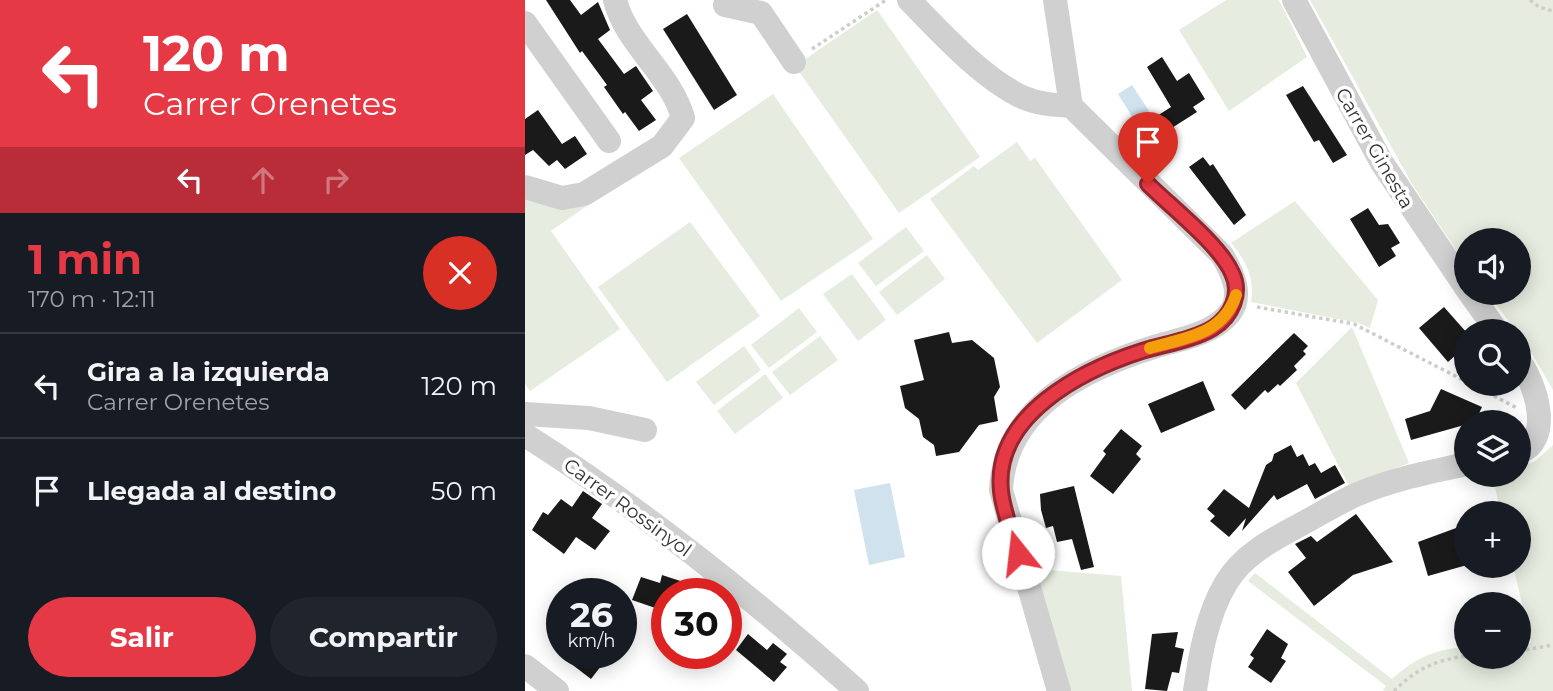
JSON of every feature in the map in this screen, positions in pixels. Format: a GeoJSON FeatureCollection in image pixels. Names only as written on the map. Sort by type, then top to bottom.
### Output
{"type":"FeatureCollection","features":[{"type":"Feature","properties":{"kind":"street"},"geometry":{"type":"LineString","coordinates":[[525,187],[562,198],[584,194],[662,146],[675,133],[683,118],[663,77],[623,21],[615,0]]}},
{"type":"Feature","properties":{"kind":"street"},"geometry":{"type":"LineString","coordinates":[[727,0],[726,5],[761,13],[794,62]]}},
{"type":"Feature","properties":{"kind":"street"},"geometry":{"type":"LineString","coordinates":[[909,0],[967,57],[1021,97],[1042,104],[1071,106]]}},
{"type":"Feature","properties":{"kind":"street"},"geometry":{"type":"LineString","coordinates":[[1055,0],[1071,106],[1222,255],[1234,275],[1236,295],[1230,313],[1213,328],[1127,356],[1060,389],[1027,418],[1011,442],[1002,472],[1001,490],[1059,691]]}},
{"type":"Feature","properties":{"kind":"street","name":"Carrer Ginesta"},"geometry":{"type":"LineString","coordinates":[[1294,0],[1382,163],[1454,270]]}},
{"type":"Feature","properties":{"kind":"street"},"geometry":{"type":"LineString","coordinates":[[525,23],[609,141]]}},
{"type":"Feature","properties":{"kind":"street"},"geometry":{"type":"LineString","coordinates":[[1531,383],[1545,409],[1543,433],[1536,444],[1531,446]]}},
{"type":"Feature","properties":{"kind":"street"},"geometry":{"type":"LineString","coordinates":[[525,414],[589,418],[645,430]]}},
{"type":"Feature","properties":{"kind":"street","name":"Carrer Rossinyol"},"geometry":{"type":"LineString","coordinates":[[525,435],[616,495],[685,547],[857,691]]}},
{"type":"Feature","properties":{"kind":"street"},"geometry":{"type":"LineString","coordinates":[[1195,691],[1204,640],[1217,600],[1229,578],[1244,561],[1268,542],[1356,495],[1406,477],[1454,467]]}},
{"type":"Feature","properties":{"kind":"street"},"geometry":{"type":"LineString","coordinates":[[525,666],[557,691]]}},
{"type":"Feature","properties":{"kind":"path"},"geometry":{"type":"LineString","coordinates":[[794,62],[886,0]]}},
{"type":"Feature","properties":{"kind":"path"},"geometry":{"type":"LineString","coordinates":[[1530,0],[1539,7],[1553,11]]}},
{"type":"Feature","properties":{"kind":"path"},"geometry":{"type":"LineString","coordinates":[[1245,305],[1354,324],[1454,376]]}},
{"type":"Feature","properties":{"kind":"path"},"geometry":{"type":"LineString","coordinates":[[1494,396],[1522,410]]}},
{"type":"Feature","properties":{"kind":"path"},"geometry":{"type":"LineString","coordinates":[[1531,649],[1553,645]]}},
{"type":"Feature","properties":{"kind":"path"},"geometry":{"type":"LineString","coordinates":[[1394,691],[1417,671],[1433,663],[1454,659]]}},
{"type":"Feature","properties":{"kind":"shaded area"},"geometry":{"type":"Polygon","coordinates":[[[1226,0],[1279,0],[1307,57],[1229,111],[1179,30],[1226,0]]]}},
{"type":"Feature","properties":{"kind":"shaded area"},"geometry":{"type":"Polygon","coordinates":[[[1310,0],[1553,0],[1553,390],[1531,352],[1531,319],[1507,319],[1497,305],[1531,305],[1531,228],[1454,228],[1454,247],[1412,184],[1310,0]]]}},
{"type":"Feature","properties":{"kind":"shaded area"},"geometry":{"type":"Polygon","coordinates":[[[877,10],[980,157],[899,213],[795,66],[877,10]]]}},
{"type":"Feature","properties":{"kind":"shaded area"},"geometry":{"type":"Polygon","coordinates":[[[773,94],[873,239],[781,301],[679,158],[773,94]]]}},
{"type":"Feature","properties":{"kind":"shaded area"},"geometry":{"type":"Polygon","coordinates":[[[1017,142],[1030,161],[1035,158],[1122,280],[1037,343],[930,199],[974,166],[978,170],[1017,142]]]}},
{"type":"Feature","properties":{"kind":"shaded area"},"geometry":{"type":"Polygon","coordinates":[[[601,196],[551,231],[620,329],[530,391],[525,384],[525,199],[553,207],[601,196]]]}},
{"type":"Feature","properties":{"kind":"shaded area"},"geometry":{"type":"Polygon","coordinates":[[[1295,201],[1378,300],[1370,328],[1358,323],[1251,302],[1252,285],[1248,270],[1231,243],[1295,201]]]}},
{"type":"Feature","properties":{"kind":"shaded area"},"geometry":{"type":"Polygon","coordinates":[[[690,222],[760,316],[667,382],[598,287],[690,222]]]}},
{"type":"Feature","properties":{"kind":"shaded area"},"geometry":{"type":"Polygon","coordinates":[[[906,227],[924,251],[876,286],[858,263],[906,227]]]}},
{"type":"Feature","properties":{"kind":"shaded area"},"geometry":{"type":"Polygon","coordinates":[[[927,255],[945,279],[897,315],[879,292],[927,255]]]}},
{"type":"Feature","properties":{"kind":"shaded area"},"geometry":{"type":"Polygon","coordinates":[[[852,274],[886,320],[858,341],[823,294],[852,274]]]}},
{"type":"Feature","properties":{"kind":"shaded area"},"geometry":{"type":"Polygon","coordinates":[[[799,308],[817,332],[769,368],[751,345],[799,308]]]}},
{"type":"Feature","properties":{"kind":"shaded area"},"geometry":{"type":"Polygon","coordinates":[[[1352,327],[1409,463],[1349,486],[1296,383],[1352,327]]]}},
{"type":"Feature","properties":{"kind":"shaded area"},"geometry":{"type":"Polygon","coordinates":[[[820,336],[838,360],[790,395],[772,372],[820,336]]]}},
{"type":"Feature","properties":{"kind":"shaded area"},"geometry":{"type":"Polygon","coordinates":[[[744,346],[761,370],[714,405],[696,382],[744,346]]]}},
{"type":"Feature","properties":{"kind":"shaded area"},"geometry":{"type":"Polygon","coordinates":[[[765,374],[783,398],[735,434],[717,411],[765,374]]]}},
{"type":"Feature","properties":{"kind":"shaded area"},"geometry":{"type":"Polygon","coordinates":[[[1553,445],[1553,691],[1383,691],[1386,686],[1248,581],[1255,573],[1392,679],[1417,660],[1435,652],[1454,649],[1454,669],[1531,669],[1531,592],[1519,592],[1516,578],[1531,578],[1531,501],[1498,501],[1495,487],[1531,487],[1531,463],[1553,445]]]}},
{"type":"Feature","properties":{"kind":"shaded area"},"geometry":{"type":"Polygon","coordinates":[[[1036,569],[1121,576],[1132,691],[1069,691],[1036,569]]]}},
{"type":"Feature","properties":{"kind":"water"},"geometry":{"type":"Polygon","coordinates":[[[1132,85],[1149,111],[1135,121],[1118,94],[1132,85]]]}},
{"type":"Feature","properties":{"kind":"water"},"geometry":{"type":"Polygon","coordinates":[[[890,483],[905,557],[869,565],[854,490],[890,483]]]}},
{"type":"Feature","properties":{"kind":"building"},"geometry":{"type":"Polygon","coordinates":[[[546,0],[570,0],[581,15],[598,2],[610,30],[598,39],[624,74],[636,66],[653,91],[641,100],[656,120],[639,131],[625,112],[623,114],[604,87],[607,85],[582,51],[580,53],[546,0]]]}},
{"type":"Feature","properties":{"kind":"building"},"geometry":{"type":"Polygon","coordinates":[[[687,14],[737,95],[714,110],[663,29],[687,14]]]}},
{"type":"Feature","properties":{"kind":"building"},"geometry":{"type":"Polygon","coordinates":[[[1162,57],[1177,81],[1189,73],[1205,99],[1193,107],[1197,112],[1167,131],[1157,116],[1171,107],[1147,67],[1162,57]]]}},
{"type":"Feature","properties":{"kind":"building"},"geometry":{"type":"Polygon","coordinates":[[[1303,86],[1347,155],[1333,163],[1319,140],[1314,142],[1286,95],[1303,86]]]}},
{"type":"Feature","properties":{"kind":"building"},"geometry":{"type":"Polygon","coordinates":[[[538,110],[562,144],[575,136],[587,154],[565,169],[557,160],[549,166],[533,150],[525,155],[525,119],[538,110]]]}},
{"type":"Feature","properties":{"kind":"building"},"geometry":{"type":"Polygon","coordinates":[[[1203,157],[1210,166],[1213,164],[1246,215],[1234,225],[1189,167],[1203,157]]]}},
{"type":"Feature","properties":{"kind":"building"},"geometry":{"type":"Polygon","coordinates":[[[1368,208],[1379,225],[1388,224],[1400,243],[1391,248],[1396,256],[1379,267],[1350,219],[1368,208]]]}},
{"type":"Feature","properties":{"kind":"building"},"geometry":{"type":"Polygon","coordinates":[[[1444,307],[1455,319],[1454,357],[1448,362],[1419,328],[1444,307]]]}},
{"type":"Feature","properties":{"kind":"building"},"geometry":{"type":"Polygon","coordinates":[[[949,332],[952,343],[972,340],[994,358],[1000,387],[994,397],[998,421],[979,425],[959,452],[936,456],[934,445],[923,437],[919,419],[905,408],[900,386],[924,380],[914,340],[949,332]]]}},
{"type":"Feature","properties":{"kind":"building"},"geometry":{"type":"Polygon","coordinates":[[[1294,333],[1308,346],[1303,351],[1306,354],[1294,366],[1297,370],[1280,386],[1278,384],[1268,393],[1265,390],[1245,410],[1231,395],[1294,333]]]}},
{"type":"Feature","properties":{"kind":"building"},"geometry":{"type":"Polygon","coordinates":[[[1203,381],[1215,410],[1161,433],[1148,404],[1203,381]]]}},
{"type":"Feature","properties":{"kind":"building"},"geometry":{"type":"Polygon","coordinates":[[[1441,389],[1482,407],[1481,410],[1454,410],[1454,428],[1411,440],[1405,419],[1430,411],[1441,389]]]}},
{"type":"Feature","properties":{"kind":"building"},"geometry":{"type":"Polygon","coordinates":[[[1121,429],[1142,446],[1136,454],[1141,459],[1113,494],[1090,476],[1106,454],[1103,451],[1121,429]]]}},
{"type":"Feature","properties":{"kind":"building"},"geometry":{"type":"Polygon","coordinates":[[[1291,445],[1297,457],[1303,454],[1309,466],[1315,463],[1321,473],[1335,465],[1345,483],[1315,499],[1307,484],[1277,500],[1274,495],[1242,531],[1246,518],[1229,537],[1210,521],[1215,516],[1207,509],[1224,489],[1249,508],[1266,465],[1272,461],[1274,454],[1291,445]]]}},
{"type":"Feature","properties":{"kind":"building"},"geometry":{"type":"Polygon","coordinates":[[[1074,486],[1094,567],[1081,570],[1072,539],[1057,542],[1053,526],[1046,528],[1041,510],[1040,494],[1074,486]]]}},
{"type":"Feature","properties":{"kind":"building"},"geometry":{"type":"Polygon","coordinates":[[[583,491],[602,504],[592,518],[610,531],[595,550],[576,537],[564,554],[532,530],[543,512],[548,515],[561,499],[572,507],[583,491]]]}},
{"type":"Feature","properties":{"kind":"building"},"geometry":{"type":"Polygon","coordinates":[[[1356,514],[1393,562],[1353,575],[1314,606],[1288,572],[1306,558],[1295,544],[1311,536],[1317,542],[1356,514]]]}},
{"type":"Feature","properties":{"kind":"building"},"geometry":{"type":"Polygon","coordinates":[[[1454,529],[1454,569],[1428,576],[1418,542],[1454,529]]]}},
{"type":"Feature","properties":{"kind":"building"},"geometry":{"type":"Polygon","coordinates":[[[641,577],[651,580],[651,607],[637,602],[637,587],[641,577]]]}},
{"type":"Feature","properties":{"kind":"building"},"geometry":{"type":"Polygon","coordinates":[[[1267,629],[1288,644],[1281,658],[1286,661],[1271,683],[1248,667],[1254,658],[1250,655],[1267,629]]]}},
{"type":"Feature","properties":{"kind":"building"},"geometry":{"type":"Polygon","coordinates":[[[1178,632],[1175,647],[1184,649],[1179,673],[1172,672],[1167,691],[1145,689],[1152,634],[1178,632]]]}},
{"type":"Feature","properties":{"kind":"building"},"geometry":{"type":"Polygon","coordinates":[[[748,634],[767,650],[773,643],[787,654],[780,662],[787,667],[774,682],[742,655],[742,642],[748,634]]]}},
{"type":"Feature","properties":{"kind":"building"},"geometry":{"type":"Polygon","coordinates":[[[578,669],[599,669],[591,679],[578,669]]]}},
{"type":"Feature","properties":{"kind":"slow traffic"},"geometry":{"type":"LineString","coordinates":[[1150,348],[1213,328],[1230,313],[1236,295]]}},
{"type":"Feature","properties":{"kind":"route"},"geometry":{"type":"LineString","coordinates":[[1018,553],[1001,490],[1002,472],[1011,442],[1027,418],[1060,389],[1092,371],[1139,352],[1213,328],[1230,313],[1236,295],[1234,275],[1222,255],[1148,184]]}}]}
